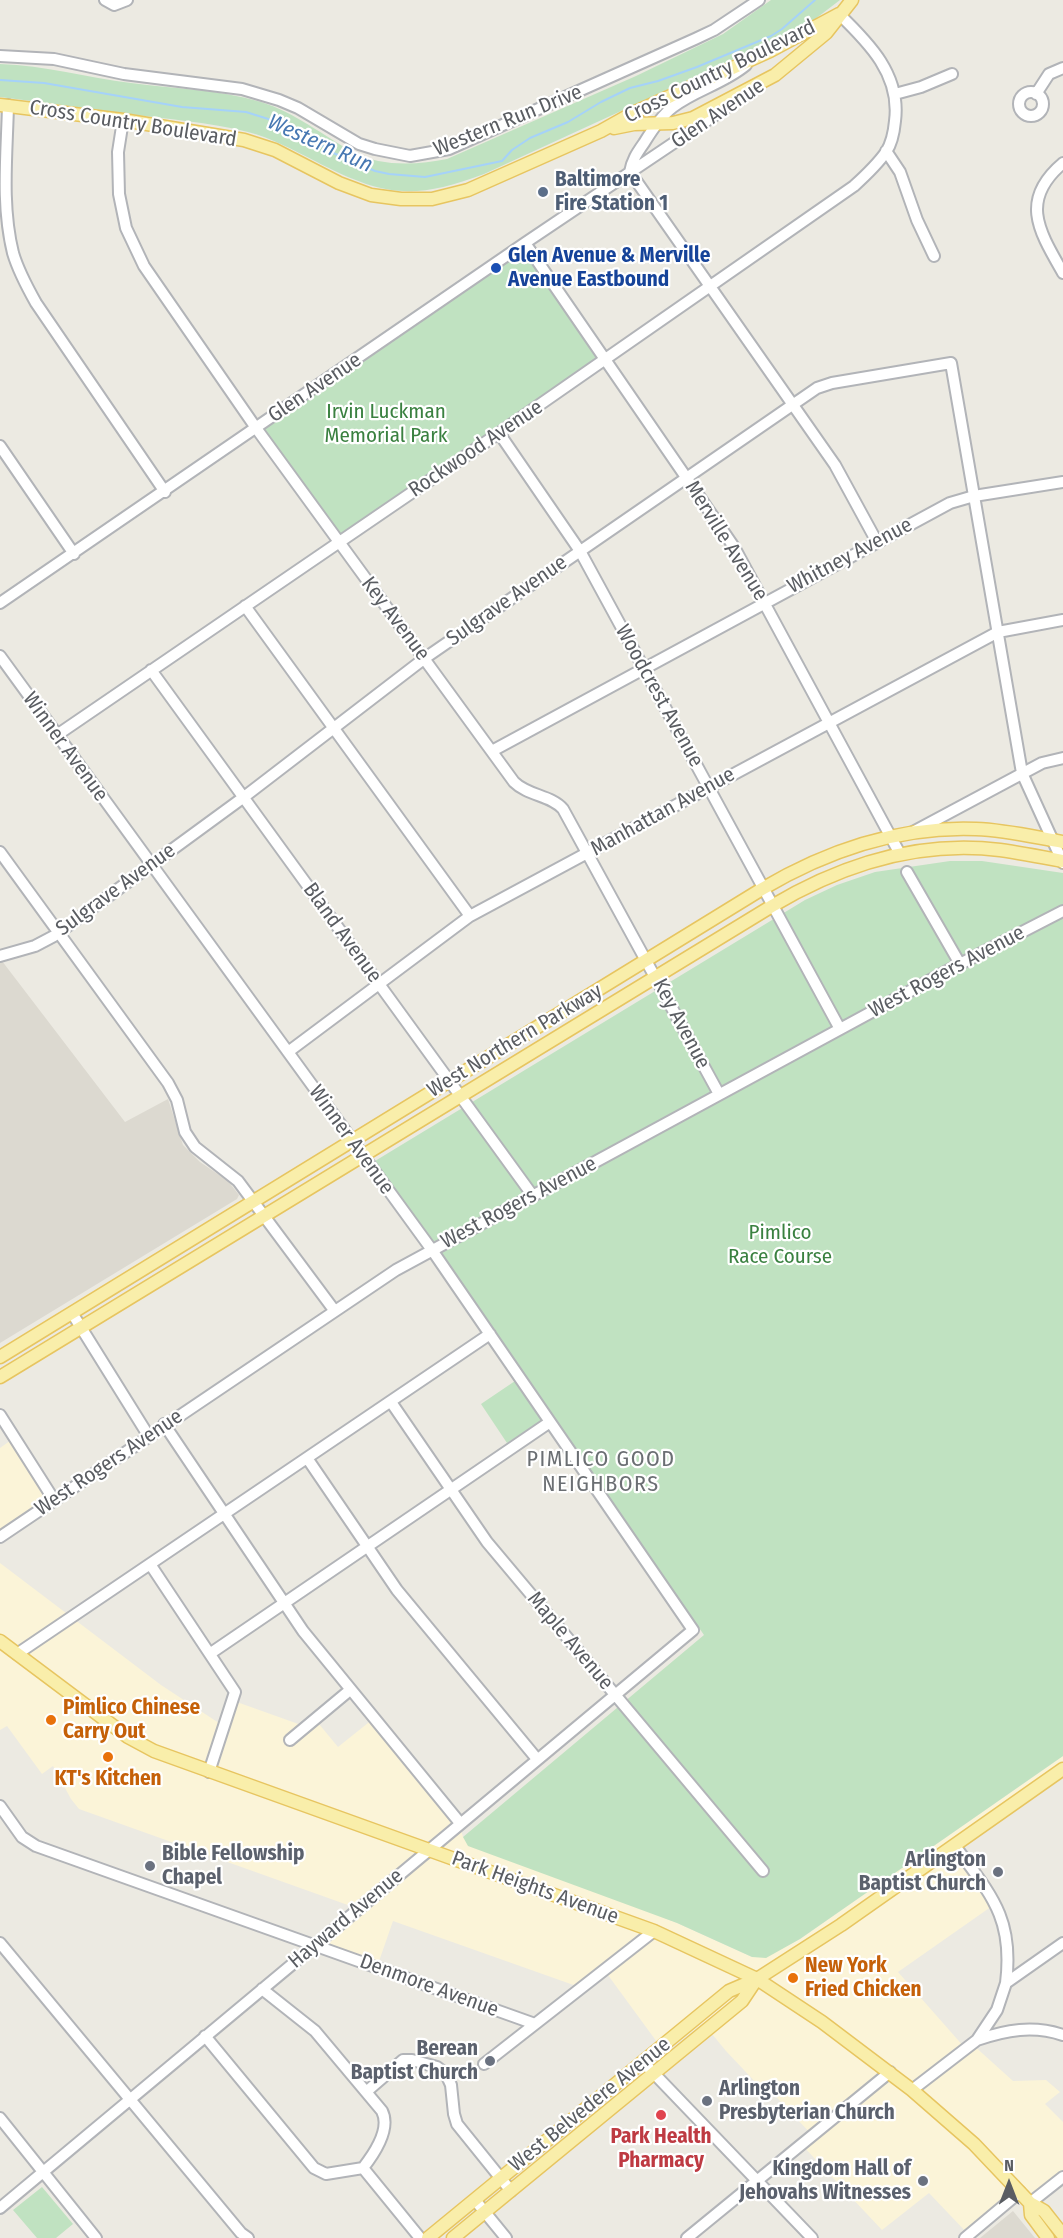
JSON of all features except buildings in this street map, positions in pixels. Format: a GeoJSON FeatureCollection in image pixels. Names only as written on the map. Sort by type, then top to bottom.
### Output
{"type":"FeatureCollection","features":[{"type":"Feature","properties":{"kind":"main road","name":"Cross Country Boulevard"},"geometry":{"type":"LineString","coordinates":[[601,131],[625,125],[657,124],[693,118],[775,75],[820,39],[852,0]]}},
{"type":"Feature","properties":{"kind":"main road","name":"Cross Country Boulevard"},"geometry":{"type":"LineString","coordinates":[[4,105],[123,120],[256,143],[358,191],[401,199],[432,199],[461,193],[601,131],[633,113],[755,58],[839,14]]}},
{"type":"Feature","properties":{"kind":"main road","name":"West Northern Parkway"},"geometry":{"type":"LineString","coordinates":[[0,1357],[762,889],[807,864],[844,848],[913,832],[976,829],[1057,841]]}},
{"type":"Feature","properties":{"kind":"main road","name":"West Northern Parkway"},"geometry":{"type":"LineString","coordinates":[[0,1377],[771,906],[831,874],[900,854],[945,849],[999,850],[1063,862]]}},
{"type":"Feature","properties":{"kind":"main road","name":"Park Heights Avenue"},"geometry":{"type":"LineString","coordinates":[[0,1641],[128,1737],[154,1751],[654,1931],[688,1945],[756,1979],[822,2022],[912,2090],[968,2138],[1030,2203],[1044,2211],[1063,2235]]}},
{"type":"Feature","properties":{"kind":"main road","name":"West Belvedere Avenue"},"geometry":{"type":"LineString","coordinates":[[428,2238],[729,1991],[756,1979],[841,1925],[1063,1769]]}},
{"type":"Feature","properties":{"kind":"main road","name":"West Belvedere Avenue"},"geometry":{"type":"LineString","coordinates":[[453,2238],[742,2001],[756,1979]]}},
{"type":"Feature","properties":{"kind":"main road","name":"Park Heights Avenue"},"geometry":{"type":"LineString","coordinates":[[1030,2203],[1031,2215],[1048,2238]]}},
{"type":"Feature","properties":{"kind":"street"},"geometry":{"type":"LineString","coordinates":[[108,2],[127,0]]}},
{"type":"Feature","properties":{"kind":"street","name":"Western Run Drive"},"geometry":{"type":"LineString","coordinates":[[0,56],[54,59],[124,74],[242,88],[298,108],[367,147],[396,155],[421,155],[449,149],[655,58],[714,30],[759,0]]}},
{"type":"Feature","properties":{"kind":"street"},"geometry":{"type":"LineString","coordinates":[[839,14],[874,50],[882,62],[895,94],[894,130],[886,152],[900,172],[917,220],[934,256]]}},
{"type":"Feature","properties":{"kind":"street","name":"Glen Avenue"},"geometry":{"type":"LineString","coordinates":[[630,172],[634,157],[671,108],[720,83],[755,58]]}},
{"type":"Feature","properties":{"kind":"street"},"geometry":{"type":"LineString","coordinates":[[1036,94],[1049,74],[1063,68]]}},
{"type":"Feature","properties":{"kind":"street"},"geometry":{"type":"LineString","coordinates":[[895,94],[921,87],[952,74]]}},
{"type":"Feature","properties":{"kind":"street","name":"Glen Avenue"},"geometry":{"type":"LineString","coordinates":[[0,603],[525,243],[775,75]]}},
{"type":"Feature","properties":{"kind":"street"},"geometry":{"type":"LineString","coordinates":[[4,105],[7,218],[14,255],[20,271],[36,303],[165,492]]}},
{"type":"Feature","properties":{"kind":"street","name":"Key Avenue"},"geometry":{"type":"LineString","coordinates":[[123,120],[117,173],[122,212],[131,241],[144,266],[256,428],[518,786],[560,805],[719,1094]]}},
{"type":"Feature","properties":{"kind":"street","name":"Rockwood Avenue"},"geometry":{"type":"LineString","coordinates":[[57,735],[836,201],[886,152]]}},
{"type":"Feature","properties":{"kind":"street"},"geometry":{"type":"LineString","coordinates":[[1063,163],[1043,183],[1038,198],[1039,228],[1063,273]]}},
{"type":"Feature","properties":{"kind":"street"},"geometry":{"type":"LineString","coordinates":[[630,172],[842,476],[876,542]]}},
{"type":"Feature","properties":{"kind":"street","name":"Merville Avenue"},"geometry":{"type":"LineString","coordinates":[[525,243],[734,547],[900,854]]}},
{"type":"Feature","properties":{"kind":"street","name":"Sulgrave Avenue"},"geometry":{"type":"LineString","coordinates":[[0,956],[35,946],[47,940],[244,798],[424,658],[792,404],[823,385],[951,363],[974,496]]}},
{"type":"Feature","properties":{"kind":"street","name":"Woodcrest Avenue"},"geometry":{"type":"LineString","coordinates":[[499,433],[580,551],[771,906],[840,1029]]}},
{"type":"Feature","properties":{"kind":"street"},"geometry":{"type":"LineString","coordinates":[[0,446],[74,554]]}},
{"type":"Feature","properties":{"kind":"street","name":"Whitney Avenue"},"geometry":{"type":"LineString","coordinates":[[492,751],[950,503],[974,496],[1063,482]]}},
{"type":"Feature","properties":{"kind":"street"},"geometry":{"type":"LineString","coordinates":[[974,496],[1022,773],[1057,841],[1063,862]]}},
{"type":"Feature","properties":{"kind":"street"},"geometry":{"type":"LineString","coordinates":[[245,606],[470,916]]}},
{"type":"Feature","properties":{"kind":"street","name":"Manhattan Avenue"},"geometry":{"type":"LineString","coordinates":[[288,1052],[470,916],[998,632],[1063,620]]}},
{"type":"Feature","properties":{"kind":"street","name":"Winner Avenue"},"geometry":{"type":"LineString","coordinates":[[0,656],[432,1250],[693,1630]]}},
{"type":"Feature","properties":{"kind":"street","name":"Bland Avenue"},"geometry":{"type":"LineString","coordinates":[[151,670],[533,1196]]}},
{"type":"Feature","properties":{"kind":"street"},"geometry":{"type":"LineString","coordinates":[[913,832],[1046,761],[1063,758]]}},
{"type":"Feature","properties":{"kind":"street"},"geometry":{"type":"LineString","coordinates":[[0,852],[173,1092],[189,1140],[207,1158],[230,1173],[254,1200],[334,1310]]}},
{"type":"Feature","properties":{"kind":"street"},"geometry":{"type":"LineString","coordinates":[[906,872],[960,964]]}},
{"type":"Feature","properties":{"kind":"street","name":"West Rogers Avenue"},"geometry":{"type":"LineString","coordinates":[[0,1537],[375,1283],[719,1094],[1063,911]]}},
{"type":"Feature","properties":{"kind":"street"},"geometry":{"type":"LineString","coordinates":[[72,1313],[148,1436]]}},
{"type":"Feature","properties":{"kind":"street"},"geometry":{"type":"LineString","coordinates":[[17,1654],[490,1334]]}},
{"type":"Feature","properties":{"kind":"street","name":"Maple Avenue"},"geometry":{"type":"LineString","coordinates":[[391,1402],[487,1542],[762,1870]]}},
{"type":"Feature","properties":{"kind":"street"},"geometry":{"type":"LineString","coordinates":[[0,1415],[54,1500]]}},
{"type":"Feature","properties":{"kind":"street"},"geometry":{"type":"LineString","coordinates":[[211,1653],[550,1422]]}},
{"type":"Feature","properties":{"kind":"street"},"geometry":{"type":"LineString","coordinates":[[164,1424],[309,1639],[460,1823]]}},
{"type":"Feature","properties":{"kind":"street"},"geometry":{"type":"LineString","coordinates":[[307,1458],[397,1590],[537,1759]]}},
{"type":"Feature","properties":{"kind":"street"},"geometry":{"type":"LineString","coordinates":[[150,1564],[233,1686],[235,1696],[209,1772]]}},
{"type":"Feature","properties":{"kind":"street","name":"Hayward Avenue"},"geometry":{"type":"LineString","coordinates":[[0,2208],[693,1630]]}},
{"type":"Feature","properties":{"kind":"street"},"geometry":{"type":"LineString","coordinates":[[290,1740],[350,1690]]}},
{"type":"Feature","properties":{"kind":"street","name":"Denmore Avenue"},"geometry":{"type":"LineString","coordinates":[[0,1806],[22,1838],[36,1846],[535,2024]]}},
{"type":"Feature","properties":{"kind":"street"},"geometry":{"type":"LineString","coordinates":[[955,1846],[1002,1916],[1008,1945],[1006,1983],[997,2010],[977,2040]]}},
{"type":"Feature","properties":{"kind":"street"},"geometry":{"type":"LineString","coordinates":[[484,2064],[654,1931]]}},
{"type":"Feature","properties":{"kind":"street"},"geometry":{"type":"LineString","coordinates":[[0,1943],[241,2233],[248,2238]]}},
{"type":"Feature","properties":{"kind":"street"},"geometry":{"type":"LineString","coordinates":[[1006,1983],[1063,1943]]}},
{"type":"Feature","properties":{"kind":"street"},"geometry":{"type":"LineString","coordinates":[[262,1989],[315,2031],[382,2111],[386,2122],[385,2129],[363,2169]]}},
{"type":"Feature","properties":{"kind":"street"},"geometry":{"type":"LineString","coordinates":[[912,2090],[977,2040],[997,2033],[1025,2029],[1040,2029],[1063,2035]]}},
{"type":"Feature","properties":{"kind":"street"},"geometry":{"type":"LineString","coordinates":[[206,2036],[314,2168],[326,2174],[363,2169]]}},
{"type":"Feature","properties":{"kind":"street"},"geometry":{"type":"LineString","coordinates":[[366,2092],[404,2060],[412,2060],[442,2070],[451,2085],[457,2124],[511,2191]]}},
{"type":"Feature","properties":{"kind":"street"},"geometry":{"type":"LineString","coordinates":[[643,2062],[812,2238]]}},
{"type":"Feature","properties":{"kind":"street"},"geometry":{"type":"LineString","coordinates":[[687,2238],[890,2072]]}},
{"type":"Feature","properties":{"kind":"street"},"geometry":{"type":"LineString","coordinates":[[0,2118],[96,2238]]}},
{"type":"Feature","properties":{"kind":"street"},"geometry":{"type":"LineString","coordinates":[[363,2169],[420,2238]]}},
{"type":"Feature","properties":{"kind":"street"},"geometry":{"type":"LineString","coordinates":[[1030,2203],[1063,2177]]}},
{"type":"Feature","properties":{"kind":"street"},"geometry":{"type":"LineString","coordinates":[[965,2238],[1020,2192]]}},
{"type":"Feature","properties":{"kind":"street"},"geometry":{"type":"LineString","coordinates":[[475,2200],[506,2238]]}},
{"type":"Feature","properties":{"kind":"shaded area"},"geometry":{"type":"Polygon","coordinates":[[[2,961],[125,1122],[168,1099],[183,1145],[200,1162],[228,1181],[239,1195],[237,1199],[0,1343],[0,962],[2,961]]]}},
{"type":"Feature","properties":{"kind":"shaded area"},"geometry":{"type":"Polygon","coordinates":[[[14,1438],[53,1503],[0,1538],[0,1448],[14,1438]]]}},
{"type":"Feature","properties":{"kind":"shaded area"},"geometry":{"type":"Polygon","coordinates":[[[0,1563],[161,1685],[225,1727],[234,1701],[304,1726],[314,1718],[338,1747],[373,1719],[459,1823],[463,1837],[677,1923],[752,1957],[785,1947],[800,1939],[1063,1756],[1063,1769],[954,1846],[995,1904],[898,1972],[965,2048],[972,2044],[1013,2081],[1046,2080],[1060,2092],[1045,2104],[1063,2122],[1063,2177],[1036,2198],[1023,2196],[969,2235],[929,2193],[882,2230],[802,2145],[813,2136],[765,2085],[761,2088],[703,2023],[665,2053],[605,1971],[582,1988],[393,1921],[377,1967],[317,1945],[359,1909],[79,1809],[53,1766],[42,1774],[7,1726],[0,1730],[0,1563]]]}},
{"type":"Feature","properties":{"kind":"shaded area"},"geometry":{"type":"Polygon","coordinates":[[[1013,2211],[1035,2238],[980,2238],[1013,2211]]]}},
{"type":"Feature","properties":{"kind":"green space"},"geometry":{"type":"Polygon","coordinates":[[[771,0],[840,0],[806,26],[484,174],[459,183],[417,191],[379,188],[360,182],[274,141],[233,129],[188,121],[0,97],[0,64],[33,67],[115,81],[213,92],[245,98],[274,107],[364,157],[387,162],[424,163],[447,159],[636,76],[723,34],[771,0]]]}},
{"type":"Feature","properties":{"kind":"green space","name":"Irvin Luckman Memorial Park"},"geometry":{"type":"Polygon","coordinates":[[[523,250],[600,359],[340,537],[262,429],[523,250]]]}},
{"type":"Feature","properties":{"kind":"green space","name":"Pimlico Race Course"},"geometry":{"type":"Polygon","coordinates":[[[950,861],[982,861],[1063,873],[1063,1756],[800,1939],[766,1958],[752,1957],[677,1923],[468,1846],[463,1837],[704,1635],[442,1254],[375,1161],[805,900],[837,885],[875,872],[950,861]]]}},
{"type":"Feature","properties":{"kind":"green space"},"geometry":{"type":"Polygon","coordinates":[[[515,1381],[542,1421],[507,1443],[481,1404],[515,1381]]]}},
{"type":"Feature","properties":{"kind":"green space"},"geometry":{"type":"Polygon","coordinates":[[[42,2187],[73,2224],[56,2238],[37,2238],[13,2210],[42,2187]]]}},
{"type":"Feature","properties":{"kind":"waterway","name":"Western Run"},"geometry":{"type":"LineString","coordinates":[[0,80],[44,83],[182,107],[246,112],[281,123],[331,152],[375,171],[425,177],[502,161],[512,150],[530,138],[568,122],[630,88],[697,67],[771,36],[815,0]]}},
{"type":"Feature","properties":{"kind":"place","name":"Baltimore Fire Station 1"},"geometry":{"type":"Point","coordinates":[543,192]}},
{"type":"Feature","properties":{"kind":"place","name":"Glen Avenue & Merville Avenue Eastbound"},"geometry":{"type":"Point","coordinates":[496,268]}},
{"type":"Feature","properties":{"kind":"place","name":"Pimlico Chinese Carry Out"},"geometry":{"type":"Point","coordinates":[51,1720]}},
{"type":"Feature","properties":{"kind":"place","name":"KT's Kitchen"},"geometry":{"type":"Point","coordinates":[108,1757]}},
{"type":"Feature","properties":{"kind":"place","name":"Bible Fellowship Chapel"},"geometry":{"type":"Point","coordinates":[150,1866]}},
{"type":"Feature","properties":{"kind":"place","name":"Arlington Baptist Church"},"geometry":{"type":"Point","coordinates":[998,1872]}},
{"type":"Feature","properties":{"kind":"place","name":"New York Fried Chicken"},"geometry":{"type":"Point","coordinates":[793,1978]}},
{"type":"Feature","properties":{"kind":"place","name":"Berean Baptist Church"},"geometry":{"type":"Point","coordinates":[490,2061]}},
{"type":"Feature","properties":{"kind":"place","name":"Arlington Presbyterian Church"},"geometry":{"type":"Point","coordinates":[707,2101]}},
{"type":"Feature","properties":{"kind":"place","name":"Park Health Pharmacy"},"geometry":{"type":"Point","coordinates":[661,2115]}},
{"type":"Feature","properties":{"kind":"place","name":"Kingdom Hall of Jehovahs Witnesses"},"geometry":{"type":"Point","coordinates":[923,2181]}},
{"type":"Feature","properties":{"kind":"district","name":"PIMLICO GOOD NEIGHBORS"},"geometry":{"type":"Point","coordinates":[601,1472]}}]}
